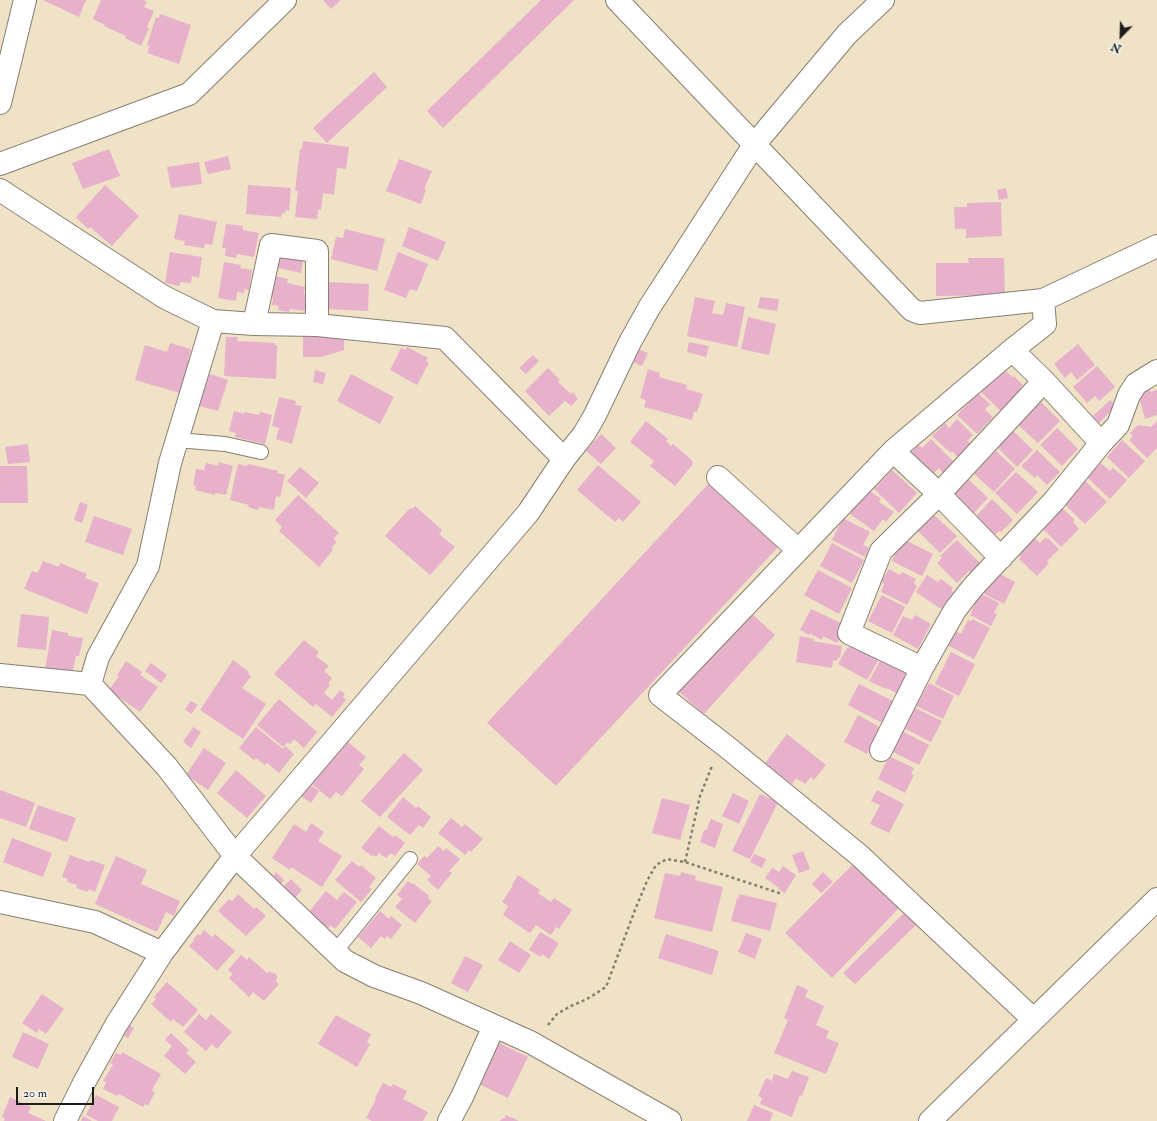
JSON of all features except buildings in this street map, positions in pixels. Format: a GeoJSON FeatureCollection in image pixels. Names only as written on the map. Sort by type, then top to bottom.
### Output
{"type":"FeatureCollection","features":[{"type":"Feature","properties":{"kind":"street"},"geometry":{"type":"LineString","coordinates":[[0,103],[26,0]]}},
{"type":"Feature","properties":{"kind":"street"},"geometry":{"type":"LineString","coordinates":[[0,164],[189,94],[285,0]]}},
{"type":"Feature","properties":{"kind":"street"},"geometry":{"type":"LineString","coordinates":[[617,0],[912,310],[920,313],[1043,300],[1157,246]]}},
{"type":"Feature","properties":{"kind":"street"},"geometry":{"type":"LineString","coordinates":[[66,1121],[85,1081],[116,1025],[162,953],[236,856],[528,513],[564,459],[584,434],[595,416],[630,342],[649,308],[754,145],[847,34],[883,0]]}},
{"type":"Feature","properties":{"kind":"street"},"geometry":{"type":"LineString","coordinates":[[0,190],[164,297],[213,321],[254,324],[317,325],[445,338],[564,459]]}},
{"type":"Feature","properties":{"kind":"street"},"geometry":{"type":"LineString","coordinates":[[254,324],[271,245],[317,251],[317,325]]}},
{"type":"Feature","properties":{"kind":"street"},"geometry":{"type":"LineString","coordinates":[[1033,1019],[859,855],[727,747],[660,695],[892,451],[1045,324],[1043,300]]}},
{"type":"Feature","properties":{"kind":"street"},"geometry":{"type":"LineString","coordinates":[[90,684],[98,657],[148,566],[170,463],[213,321]]}},
{"type":"Feature","properties":{"kind":"street"},"geometry":{"type":"LineString","coordinates":[[1012,350],[1044,381],[1101,443]]}},
{"type":"Feature","properties":{"kind":"street"},"geometry":{"type":"LineString","coordinates":[[881,750],[922,668],[954,610],[972,587],[1054,501],[1101,443],[1118,425],[1129,395],[1136,384],[1157,371]]}},
{"type":"Feature","properties":{"kind":"street"},"geometry":{"type":"LineString","coordinates":[[922,668],[849,633],[881,551],[939,494],[1044,381]]}},
{"type":"Feature","properties":{"kind":"street"},"geometry":{"type":"LineString","coordinates":[[892,451],[939,494],[1001,558]]}},
{"type":"Feature","properties":{"kind":"street"},"geometry":{"type":"LineString","coordinates":[[718,477],[798,550]]}},
{"type":"Feature","properties":{"kind":"street"},"geometry":{"type":"LineString","coordinates":[[0,674],[90,684],[167,767],[236,856],[345,961],[374,976],[421,993],[530,1042],[670,1121]]}},
{"type":"Feature","properties":{"kind":"street"},"geometry":{"type":"LineString","coordinates":[[930,1121],[1157,899]]}},
{"type":"Feature","properties":{"kind":"street"},"geometry":{"type":"LineString","coordinates":[[0,902],[95,922],[162,953]]}},
{"type":"Feature","properties":{"kind":"street"},"geometry":{"type":"LineString","coordinates":[[449,1121],[462,1097],[494,1026]]}},
{"type":"Feature","properties":{"kind":"lane"},"geometry":{"type":"LineString","coordinates":[[177,440],[226,444],[261,452]]}},
{"type":"Feature","properties":{"kind":"lane"},"geometry":{"type":"LineString","coordinates":[[335,952],[410,859]]}},
{"type":"Feature","properties":{"kind":"path"},"geometry":{"type":"LineString","coordinates":[[685,862],[700,796],[711,767],[727,747]]}},
{"type":"Feature","properties":{"kind":"path"},"geometry":{"type":"LineString","coordinates":[[530,1042],[548,1026],[557,1014],[571,1006],[587,1000],[606,987],[635,910],[656,865],[667,859],[685,862],[782,894]]}}]}
